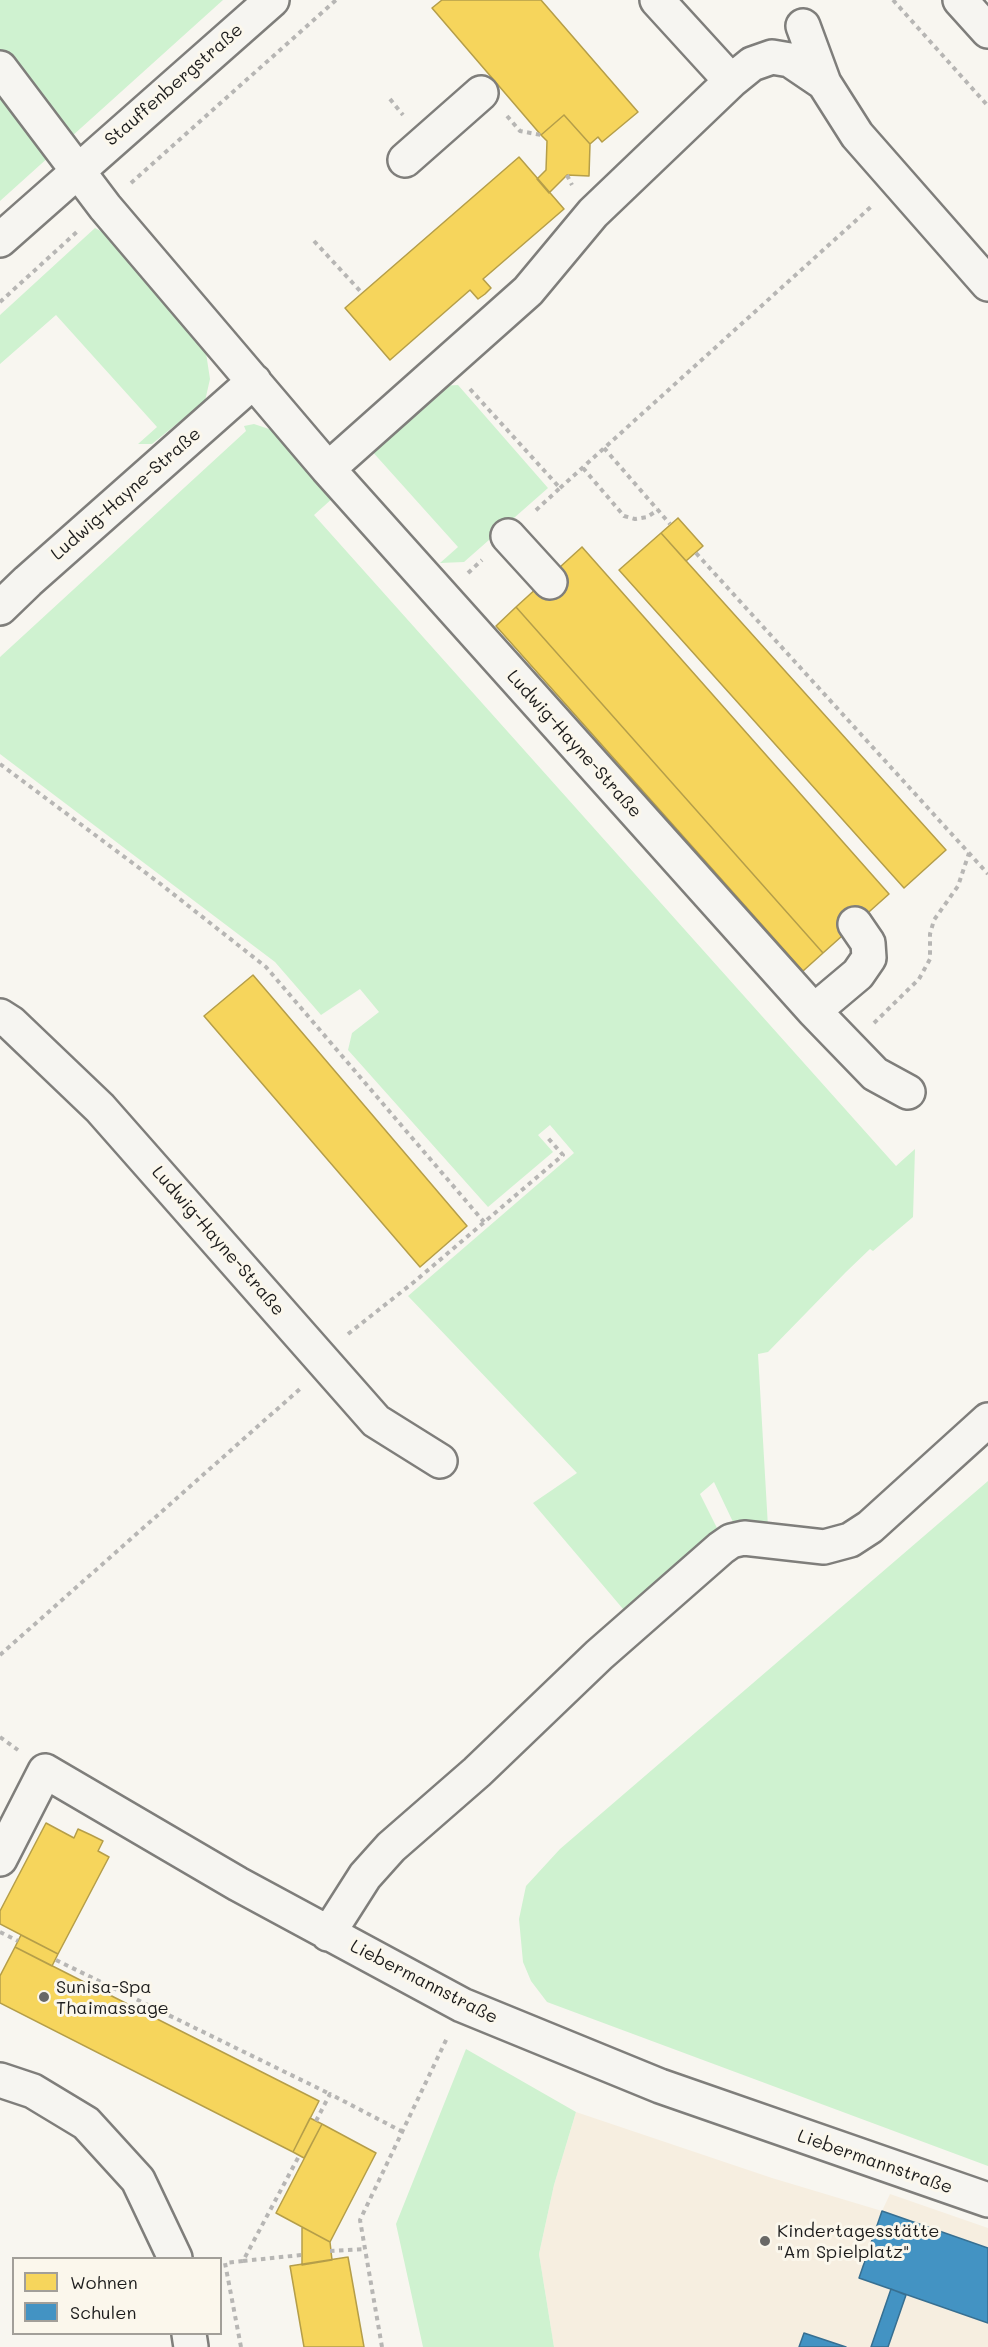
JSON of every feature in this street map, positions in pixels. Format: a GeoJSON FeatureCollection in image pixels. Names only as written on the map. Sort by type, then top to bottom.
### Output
{"type":"FeatureCollection","features":[{"type":"Feature","properties":{"kind":"street","name":"Stauffenbergstraße"},"geometry":{"type":"LineString","coordinates":[[0,240],[272,0]]}},
{"type":"Feature","properties":{"kind":"street"},"geometry":{"type":"LineString","coordinates":[[657,0],[731,81]]}},
{"type":"Feature","properties":{"kind":"street"},"geometry":{"type":"LineString","coordinates":[[960,0],[988,32]]}},
{"type":"Feature","properties":{"kind":"street"},"geometry":{"type":"LineString","coordinates":[[803,26],[824,83],[857,135],[988,284]]}},
{"type":"Feature","properties":{"kind":"street"},"geometry":{"type":"LineString","coordinates":[[328,469],[528,291],[593,213],[731,81],[752,64],[772,57],[790,60],[824,83]]}},
{"type":"Feature","properties":{"kind":"street"},"geometry":{"type":"LineString","coordinates":[[0,68],[76,171]]}},
{"type":"Feature","properties":{"kind":"street"},"geometry":{"type":"LineString","coordinates":[[405,160],[481,93]]}},
{"type":"Feature","properties":{"kind":"street","name":"Ludwig-Hayne-Straße"},"geometry":{"type":"LineString","coordinates":[[76,171],[328,469],[814,1011],[875,1074],[908,1092]]}},
{"type":"Feature","properties":{"kind":"street","name":"Ludwig-Hayne-Straße"},"geometry":{"type":"LineString","coordinates":[[0,608],[254,381]]}},
{"type":"Feature","properties":{"kind":"street"},"geometry":{"type":"LineString","coordinates":[[508,536],[550,582]]}},
{"type":"Feature","properties":{"kind":"street"},"geometry":{"type":"LineString","coordinates":[[814,1011],[858,974],[869,958],[868,944],[855,924]]}},
{"type":"Feature","properties":{"kind":"street","name":"Ludwig-Hayne-Straße"},"geometry":{"type":"LineString","coordinates":[[4,1026],[100,1108],[376,1421],[440,1461]]}},
{"type":"Feature","properties":{"kind":"street"},"geometry":{"type":"LineString","coordinates":[[328,1934],[365,1876],[391,1846],[477,1772],[599,1655],[721,1548],[731,1541],[744,1538],[824,1547],[850,1540],[870,1527],[988,1420]]}},
{"type":"Feature","properties":{"kind":"street","name":"Liebermannstraße"},"geometry":{"type":"LineString","coordinates":[[0,1859],[45,1771],[237,1884],[462,2005],[660,2086],[988,2200]]}},
{"type":"Feature","properties":{"kind":"street"},"geometry":{"type":"LineString","coordinates":[[0,2080],[33,2091],[86,2123],[138,2180],[174,2257]]}},
{"type":"Feature","properties":{"kind":"path"},"geometry":{"type":"LineString","coordinates":[[0,302],[336,0]]}},
{"type":"Feature","properties":{"kind":"path"},"geometry":{"type":"LineString","coordinates":[[893,0],[988,106]]}},
{"type":"Feature","properties":{"kind":"path"},"geometry":{"type":"LineString","coordinates":[[443,597],[560,488],[899,182]]}},
{"type":"Feature","properties":{"kind":"path"},"geometry":{"type":"LineString","coordinates":[[314,241],[362,293]]}},
{"type":"Feature","properties":{"kind":"path"},"geometry":{"type":"LineString","coordinates":[[448,364],[560,488]]}},
{"type":"Feature","properties":{"kind":"path"},"geometry":{"type":"LineString","coordinates":[[604,448],[670,524]]}},
{"type":"Feature","properties":{"kind":"path"},"geometry":{"type":"LineString","coordinates":[[583,468],[624,516],[635,519],[647,517],[658,510]]}},
{"type":"Feature","properties":{"kind":"path"},"geometry":{"type":"LineString","coordinates":[[696,553],[988,874]]}},
{"type":"Feature","properties":{"kind":"path"},"geometry":{"type":"LineString","coordinates":[[0,764],[158,882],[266,967],[484,1222]]}},
{"type":"Feature","properties":{"kind":"path"},"geometry":{"type":"LineString","coordinates":[[847,1047],[902,998],[919,979],[930,958],[930,934],[934,920],[958,886],[969,852]]}},
{"type":"Feature","properties":{"kind":"path"},"geometry":{"type":"LineString","coordinates":[[0,1655],[323,1362],[563,1155],[547,1137]]}},
{"type":"Feature","properties":{"kind":"path"},"geometry":{"type":"LineString","coordinates":[[0,1932],[18,1941]]}},
{"type":"Feature","properties":{"kind":"path"},"geometry":{"type":"LineString","coordinates":[[56,1960],[403,2132]]}},
{"type":"Feature","properties":{"kind":"path"},"geometry":{"type":"LineString","coordinates":[[382,2347],[360,2220],[448,2035]]}},
{"type":"Feature","properties":{"kind":"path"},"geometry":{"type":"LineString","coordinates":[[316,2121],[330,2094]]}},
{"type":"Feature","properties":{"kind":"path"},"geometry":{"type":"LineString","coordinates":[[243,2261],[299,2156]]}},
{"type":"Feature","properties":{"kind":"path"},"geometry":{"type":"LineString","coordinates":[[330,2251],[365,2249]]}},
{"type":"Feature","properties":{"kind":"path"},"geometry":{"type":"LineString","coordinates":[[241,2347],[223,2264],[301,2255]]}},
{"type":"Feature","properties":{"kind":"shaded area","name":"Kindertagesstätte \"Am Spielplatz\""},"geometry":{"type":"Polygon","coordinates":[[[576,2112],[772,2178],[882,2211],[890,2194],[988,2228],[988,2347],[554,2347],[539,2254],[554,2185],[576,2112]]]}},
{"type":"Feature","properties":{"kind":"green space"},"geometry":{"type":"Polygon","coordinates":[[[0,0],[223,0],[0,201],[0,0]]]}},
{"type":"Feature","properties":{"kind":"green space"},"geometry":{"type":"Polygon","coordinates":[[[95,228],[108,235],[200,340],[206,353],[210,379],[205,401],[152,444],[138,444],[157,427],[56,315],[0,364],[0,315],[95,228]]]}},
{"type":"Feature","properties":{"kind":"green space"},"geometry":{"type":"Polygon","coordinates":[[[458,385],[548,488],[464,562],[440,563],[458,547],[370,449],[439,386],[458,385]]]}},
{"type":"Feature","properties":{"kind":"green space"},"geometry":{"type":"Polygon","coordinates":[[[254,424],[275,431],[334,497],[314,515],[896,1166],[915,1149],[913,1217],[873,1251],[870,1249],[768,1352],[758,1354],[768,1527],[733,1522],[714,1482],[700,1494],[721,1536],[629,1616],[533,1503],[577,1473],[408,1296],[574,1153],[550,1125],[538,1135],[553,1152],[488,1207],[348,1050],[352,1033],[379,1012],[360,989],[321,1015],[275,962],[0,754],[0,657],[246,431],[244,426],[254,424]]]}},
{"type":"Feature","properties":{"kind":"green space"},"geometry":{"type":"Polygon","coordinates":[[[988,1481],[988,2166],[547,2002],[531,1981],[523,1962],[519,1919],[526,1886],[560,1849],[988,1481]]]}},
{"type":"Feature","properties":{"kind":"green space"},"geometry":{"type":"Polygon","coordinates":[[[466,2049],[576,2112],[554,2185],[539,2254],[554,2347],[423,2347],[396,2224],[466,2049]]]}},
{"type":"Feature","properties":{"kind":"building: Wohnen"},"geometry":{"type":"Polygon","coordinates":[[[442,0],[541,0],[638,112],[602,142],[598,137],[590,144],[564,115],[541,135],[432,8],[442,0]]]}},
{"type":"Feature","properties":{"kind":"building: Wohnen"},"geometry":{"type":"Polygon","coordinates":[[[564,115],[590,144],[589,176],[567,175],[549,193],[537,179],[546,170],[547,141],[541,135],[564,115]]]}},
{"type":"Feature","properties":{"kind":"building: Wohnen"},"geometry":{"type":"Polygon","coordinates":[[[519,157],[564,209],[483,279],[491,288],[485,294],[478,299],[470,290],[390,360],[345,308],[519,157]]]}},
{"type":"Feature","properties":{"kind":"building: Wohnen"},"geometry":{"type":"Polygon","coordinates":[[[678,518],[703,546],[686,561],[661,533],[678,518]]]}},
{"type":"Feature","properties":{"kind":"building: Wohnen"},"geometry":{"type":"Polygon","coordinates":[[[661,533],[946,850],[904,888],[619,570],[661,533]]]}},
{"type":"Feature","properties":{"kind":"building: Wohnen"},"geometry":{"type":"Polygon","coordinates":[[[582,547],[889,894],[823,953],[516,607],[582,547]]]}},
{"type":"Feature","properties":{"kind":"building: Wohnen"},"geometry":{"type":"Polygon","coordinates":[[[516,607],[823,953],[803,971],[496,626],[516,607]]]}},
{"type":"Feature","properties":{"kind":"building: Wohnen"},"geometry":{"type":"Polygon","coordinates":[[[253,975],[467,1226],[420,1267],[204,1016],[253,975]]]}},
{"type":"Feature","properties":{"kind":"building: Wohnen"},"geometry":{"type":"Polygon","coordinates":[[[46,1823],[74,1838],[78,1829],[103,1841],[98,1851],[109,1857],[58,1954],[0,1924],[0,1911],[46,1823]]]}},
{"type":"Feature","properties":{"kind":"building: Wohnen"},"geometry":{"type":"Polygon","coordinates":[[[21,1935],[58,1954],[52,1966],[15,1947],[21,1935]]]}},
{"type":"Feature","properties":{"kind":"building: Wohnen"},"geometry":{"type":"Polygon","coordinates":[[[15,1947],[319,2101],[293,2152],[0,2003],[0,1976],[15,1947]]]}},
{"type":"Feature","properties":{"kind":"building: Wohnen"},"geometry":{"type":"Polygon","coordinates":[[[310,2118],[322,2124],[304,2158],[293,2152],[310,2118]]]}},
{"type":"Feature","properties":{"kind":"building: Wohnen"},"geometry":{"type":"Polygon","coordinates":[[[322,2124],[376,2153],[330,2242],[276,2213],[322,2124]]]}},
{"type":"Feature","properties":{"kind":"building: Wohnen"},"geometry":{"type":"Polygon","coordinates":[[[302,2227],[330,2242],[332,2260],[302,2265],[302,2227]]]}},
{"type":"Feature","properties":{"kind":"building: Wohnen"},"geometry":{"type":"Polygon","coordinates":[[[348,2257],[364,2347],[304,2347],[290,2266],[348,2257]]]}},
{"type":"Feature","properties":{"kind":"building: Schulen"},"geometry":{"type":"Polygon","coordinates":[[[882,2211],[988,2248],[988,2323],[859,2278],[882,2211]]]}},
{"type":"Feature","properties":{"kind":"building: Schulen"},"geometry":{"type":"Polygon","coordinates":[[[891,2289],[906,2295],[888,2347],[871,2347],[891,2289]]]}},
{"type":"Feature","properties":{"kind":"building: Schulen"},"geometry":{"type":"Polygon","coordinates":[[[804,2333],[846,2347],[799,2347],[804,2333]]]}},
{"type":"Feature","properties":{"kind":"place","name":"Sunisa-Spa Thaimassage"},"geometry":{"type":"Point","coordinates":[44,1997]}},
{"type":"Feature","properties":{"kind":"place","name":"Kindertagesstätte \"Am Spielplatz\""},"geometry":{"type":"Point","coordinates":[765,2241]}}]}
